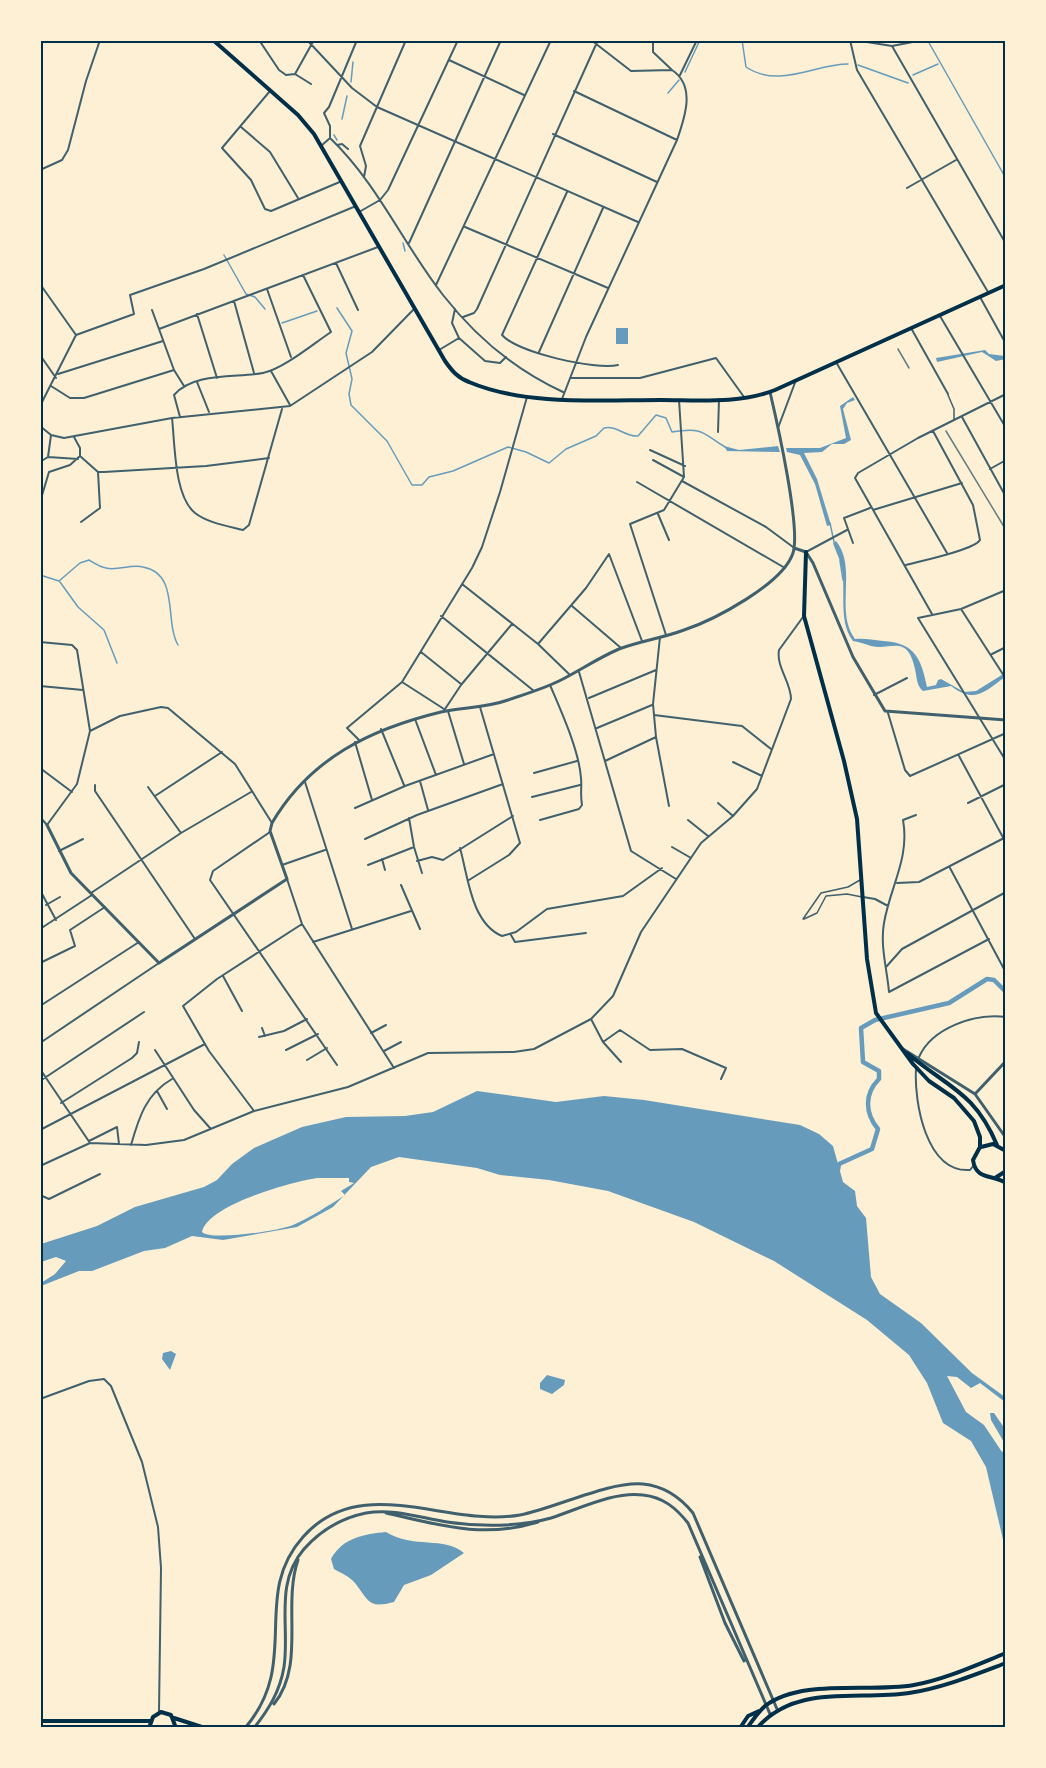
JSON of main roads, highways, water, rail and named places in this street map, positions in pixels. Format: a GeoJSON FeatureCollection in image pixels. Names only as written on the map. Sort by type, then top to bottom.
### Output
{"type":"FeatureCollection","features":[{"type":"Feature","properties":{"kind":"main road"},"geometry":{"type":"LineString","coordinates":[[213,40],[307,125],[342,181],[439,350],[461,379],[527,396],[562,400],[679,400],[744,397],[770,392],[1005,285]]}},
{"type":"Feature","properties":{"kind":"main road"},"geometry":{"type":"LineString","coordinates":[[806,552],[804,616],[844,761],[858,827],[867,959],[876,1013],[900,1047],[929,1081],[965,1108],[979,1130],[980,1147]]}},
{"type":"Feature","properties":{"kind":"main road"},"geometry":{"type":"LineString","coordinates":[[900,1047],[926,1069],[972,1101],[984,1118],[997,1145],[1005,1151]]}},
{"type":"Feature","properties":{"kind":"main road"},"geometry":{"type":"LineString","coordinates":[[997,1145],[988,1144],[980,1147],[974,1155],[974,1165],[984,1177],[1005,1183]]}},
{"type":"Feature","properties":{"kind":"main road"},"geometry":{"type":"LineString","coordinates":[[994,1178],[1005,1171]]}},
{"type":"Feature","properties":{"kind":"main road"},"geometry":{"type":"LineString","coordinates":[[740,1728],[748,1716],[774,1701],[817,1690],[913,1685],[1005,1653]]}},
{"type":"Feature","properties":{"kind":"main road"},"geometry":{"type":"LineString","coordinates":[[758,1728],[777,1709],[796,1701],[915,1692],[973,1676],[1005,1663]]}},
{"type":"Feature","properties":{"kind":"main road"},"geometry":{"type":"LineString","coordinates":[[913,1685],[915,1692]]}},
{"type":"Feature","properties":{"kind":"main road"},"geometry":{"type":"LineString","coordinates":[[747,1728],[759,1711]]}},
{"type":"Feature","properties":{"kind":"main road"},"geometry":{"type":"LineString","coordinates":[[40,1721],[150,1720],[158,1713],[165,1713],[205,1728]]}},
{"type":"Feature","properties":{"kind":"main road"},"geometry":{"type":"LineString","coordinates":[[174,1718],[176,1728]]}},
{"type":"Feature","properties":{"kind":"main road"},"geometry":{"type":"LineString","coordinates":[[149,1728],[150,1720]]}},
{"type":"Feature","properties":{"kind":"water"},"geometry":{"type":"Polygon","coordinates":[[[616,328],[628,328],[628,344],[616,344],[616,328]]]}},
{"type":"Feature","properties":{"kind":"water"},"geometry":{"type":"Polygon","coordinates":[[[985,350],[989,354],[1005,356],[1006,359],[996,361],[982,352],[937,362],[936,358],[985,350]]]}},
{"type":"Feature","properties":{"kind":"water"},"geometry":{"type":"Polygon","coordinates":[[[853,397],[855,400],[847,403],[843,409],[851,440],[844,444],[832,444],[822,452],[804,453],[817,479],[831,525],[827,526],[815,484],[800,455],[787,452],[786,448],[820,448],[846,438],[840,406],[853,397]]]}},
{"type":"Feature","properties":{"kind":"water"},"geometry":{"type":"Polygon","coordinates":[[[724,446],[739,450],[778,446],[780,452],[727,451],[724,446]]]}},
{"type":"Feature","properties":{"kind":"water"},"geometry":{"type":"Polygon","coordinates":[[[836,541],[845,564],[846,616],[855,639],[894,642],[909,649],[919,660],[927,687],[936,685],[941,679],[964,692],[976,691],[1005,673],[1005,677],[979,694],[967,694],[951,686],[923,691],[918,684],[912,658],[903,647],[878,647],[853,641],[848,633],[844,616],[842,570],[833,543],[836,541]]]}},
{"type":"Feature","properties":{"kind":"water"},"geometry":{"type":"Polygon","coordinates":[[[477,1091],[556,1102],[604,1096],[644,1100],[800,1125],[819,1134],[833,1146],[843,1182],[855,1191],[857,1206],[866,1218],[871,1277],[880,1294],[921,1323],[972,1373],[1005,1397],[1005,1402],[980,1383],[971,1388],[957,1377],[947,1376],[966,1412],[984,1425],[1002,1452],[1005,1450],[1005,1548],[986,1467],[971,1441],[943,1423],[927,1383],[909,1355],[867,1320],[774,1261],[694,1222],[608,1191],[399,1157],[371,1167],[345,1195],[341,1191],[354,1183],[349,1182],[349,1178],[317,1178],[289,1184],[234,1204],[208,1222],[202,1232],[208,1235],[231,1235],[293,1225],[343,1196],[333,1207],[297,1227],[223,1240],[192,1236],[165,1248],[144,1251],[92,1271],[79,1271],[41,1286],[41,1283],[55,1274],[66,1261],[56,1257],[41,1262],[41,1244],[97,1226],[135,1207],[204,1187],[217,1180],[232,1164],[254,1148],[302,1127],[346,1117],[405,1116],[433,1112],[477,1091]]]}},
{"type":"Feature","properties":{"kind":"water"},"geometry":{"type":"Polygon","coordinates":[[[171,1351],[176,1354],[170,1370],[162,1359],[163,1353],[171,1351]]]}},
{"type":"Feature","properties":{"kind":"water"},"geometry":{"type":"Polygon","coordinates":[[[547,1375],[565,1380],[564,1385],[552,1394],[540,1389],[540,1383],[547,1375]]]}},
{"type":"Feature","properties":{"kind":"water"},"geometry":{"type":"Polygon","coordinates":[[[990,1413],[994,1413],[1005,1429],[1005,1444],[991,1420],[990,1413]]]}},
{"type":"Feature","properties":{"kind":"water"},"geometry":{"type":"Polygon","coordinates":[[[386,1532],[407,1540],[448,1545],[464,1553],[431,1575],[404,1585],[394,1602],[374,1604],[353,1581],[334,1569],[331,1559],[341,1546],[354,1538],[386,1532]]]}},
{"type":"Feature","properties":{"kind":"waterway"},"geometry":{"type":"LineString","coordinates":[[685,72],[700,40]]}},
{"type":"Feature","properties":{"kind":"waterway"},"geometry":{"type":"LineString","coordinates":[[742,40],[746,67],[771,76],[797,74],[848,64]]}},
{"type":"Feature","properties":{"kind":"waterway"},"geometry":{"type":"LineString","coordinates":[[928,41],[1004,175],[1006,189]]}},
{"type":"Feature","properties":{"kind":"waterway"},"geometry":{"type":"LineString","coordinates":[[351,82],[353,62]]}},
{"type":"Feature","properties":{"kind":"waterway"},"geometry":{"type":"LineString","coordinates":[[913,75],[938,64]]}},
{"type":"Feature","properties":{"kind":"waterway"},"geometry":{"type":"LineString","coordinates":[[858,65],[908,83]]}},
{"type":"Feature","properties":{"kind":"waterway"},"geometry":{"type":"LineString","coordinates":[[668,93],[679,80]]}},
{"type":"Feature","properties":{"kind":"waterway"},"geometry":{"type":"LineString","coordinates":[[342,119],[347,96]]}},
{"type":"Feature","properties":{"kind":"waterway"},"geometry":{"type":"LineString","coordinates":[[334,135],[337,140]]}},
{"type":"Feature","properties":{"kind":"waterway"},"geometry":{"type":"LineString","coordinates":[[403,243],[405,251]]}},
{"type":"Feature","properties":{"kind":"waterway"},"geometry":{"type":"LineString","coordinates":[[224,255],[246,294],[255,297],[265,309]]}},
{"type":"Feature","properties":{"kind":"waterway"},"geometry":{"type":"LineString","coordinates":[[337,308],[352,331],[346,353],[352,379],[349,394],[351,405],[387,441],[412,485],[422,485],[429,477],[453,471],[508,447],[526,452],[549,463],[566,449],[596,436],[604,428],[613,428],[638,436],[656,415],[666,418],[672,432],[691,430],[702,432],[725,447]]}},
{"type":"Feature","properties":{"kind":"waterway"},"geometry":{"type":"LineString","coordinates":[[282,323],[317,311]]}},
{"type":"Feature","properties":{"kind":"waterway"},"geometry":{"type":"LineString","coordinates":[[830,523],[834,542]]}},
{"type":"Feature","properties":{"kind":"waterway"},"geometry":{"type":"LineString","coordinates":[[40,575],[59,581],[80,563],[89,560],[106,568],[138,566],[155,571],[167,588],[174,635],[178,645]]}},
{"type":"Feature","properties":{"kind":"waterway"},"geometry":{"type":"LineString","coordinates":[[840,561],[843,580]]}},
{"type":"Feature","properties":{"kind":"waterway"},"geometry":{"type":"LineString","coordinates":[[60,582],[78,607],[104,630],[117,663]]}},
{"type":"Feature","properties":{"kind":"waterway"},"geometry":{"type":"LineString","coordinates":[[838,1170],[839,1164],[872,1149],[878,1129],[871,1117],[868,1104],[871,1091],[879,1079],[879,1071],[863,1062],[861,1028],[875,1020],[949,1003],[987,979],[994,980],[1006,992]]}},
{"type":"Feature","properties":{"kind":"railway"},"geometry":{"type":"LineString","coordinates":[[898,349],[909,368]]}},
{"type":"Feature","properties":{"kind":"railway"},"geometry":{"type":"LineString","coordinates":[[946,431],[1006,530]]}}]}
